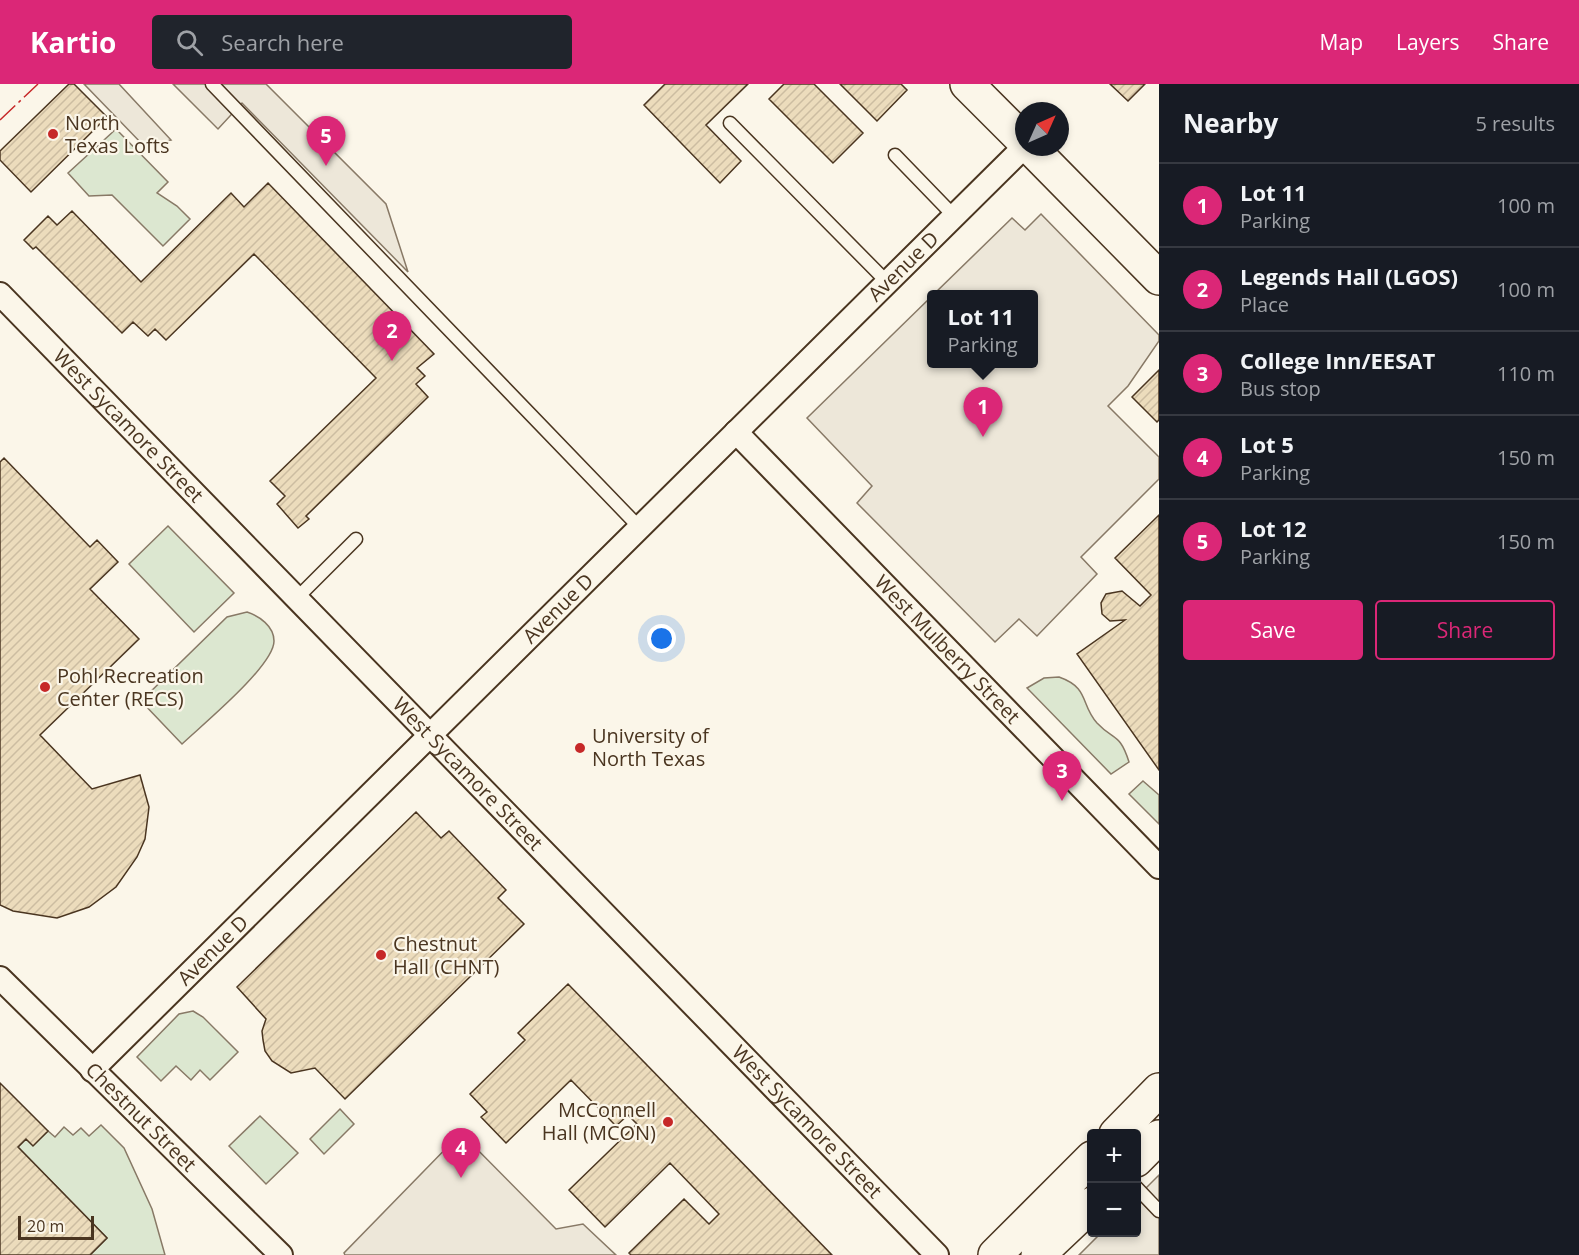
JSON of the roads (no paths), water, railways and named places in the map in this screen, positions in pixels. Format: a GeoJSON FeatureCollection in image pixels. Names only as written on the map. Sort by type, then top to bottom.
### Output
{"type":"FeatureCollection","features":[{"type":"Feature","properties":{"kind":"street"},"geometry":{"type":"LineString","coordinates":[[967,84],[1015,132]]}},
{"type":"Feature","properties":{"kind":"street","name":"Avenue D"},"geometry":{"type":"LineString","coordinates":[[92,1070],[1015,156]]}},
{"type":"Feature","properties":{"kind":"street"},"geometry":{"type":"LineString","coordinates":[[1039,156],[1159,278]]}},
{"type":"Feature","properties":{"kind":"street","name":"West Sycamore Street"},"geometry":{"type":"LineString","coordinates":[[0,294],[937,1255]]}},
{"type":"Feature","properties":{"kind":"street","name":"West Mulberry Street"},"geometry":{"type":"LineString","coordinates":[[736,432],[1159,867]]}},
{"type":"Feature","properties":{"kind":"street","name":"Chestnut Street"},"geometry":{"type":"LineString","coordinates":[[0,978],[282,1255]]}},
{"type":"Feature","properties":{"kind":"street"},"geometry":{"type":"LineString","coordinates":[[1121,1129],[1159,1090]]}},
{"type":"Feature","properties":{"kind":"street"},"geometry":{"type":"LineString","coordinates":[[1141,1156],[1159,1137]]}},
{"type":"Feature","properties":{"kind":"street"},"geometry":{"type":"LineString","coordinates":[[995,1255],[1087,1163]]}},
{"type":"Feature","properties":{"kind":"street"},"geometry":{"type":"LineString","coordinates":[[1038,1255],[1087,1209]]}},
{"type":"Feature","properties":{"kind":"lane"},"geometry":{"type":"LineString","coordinates":[[212,84],[639,527]]}},
{"type":"Feature","properties":{"kind":"lane"},"geometry":{"type":"LineString","coordinates":[[730,123],[887,282]]}},
{"type":"Feature","properties":{"kind":"lane"},"geometry":{"type":"LineString","coordinates":[[895,155],[954,216]]}},
{"type":"Feature","properties":{"kind":"lane"},"geometry":{"type":"LineString","coordinates":[[297,598],[356,539]]}},
{"type":"Feature","properties":{"kind":"lane"},"geometry":{"type":"LineString","coordinates":[[1141,1191],[1159,1211]]}},
{"type":"Feature","properties":{"kind":"place","name":"North Texas Lofts"},"geometry":{"type":"Point","coordinates":[53,134]}},
{"type":"Feature","properties":{"kind":"place","name":"Lot 12"},"geometry":{"type":"Point","coordinates":[326,166]}},
{"type":"Feature","properties":{"kind":"place","name":"Legends Hall (LGOS)"},"geometry":{"type":"Point","coordinates":[392,361]}},
{"type":"Feature","properties":{"kind":"place","name":"Lot 11"},"geometry":{"type":"Point","coordinates":[983,437]}},
{"type":"Feature","properties":{"kind":"place","name":"Pohl Recreation Center (RECS)"},"geometry":{"type":"Point","coordinates":[45,687]}},
{"type":"Feature","properties":{"kind":"place","name":"University of North Texas"},"geometry":{"type":"Point","coordinates":[580,748]}},
{"type":"Feature","properties":{"kind":"place","name":"College Inn/EESAT"},"geometry":{"type":"Point","coordinates":[1062,801]}},
{"type":"Feature","properties":{"kind":"place","name":"Chestnut Hall (CHNT)"},"geometry":{"type":"Point","coordinates":[381,955]}},
{"type":"Feature","properties":{"kind":"place","name":"McConnell Hall (MCON)"},"geometry":{"type":"Point","coordinates":[668,1122]}},
{"type":"Feature","properties":{"kind":"place","name":"Lot 5"},"geometry":{"type":"Point","coordinates":[461,1178]}}]}
